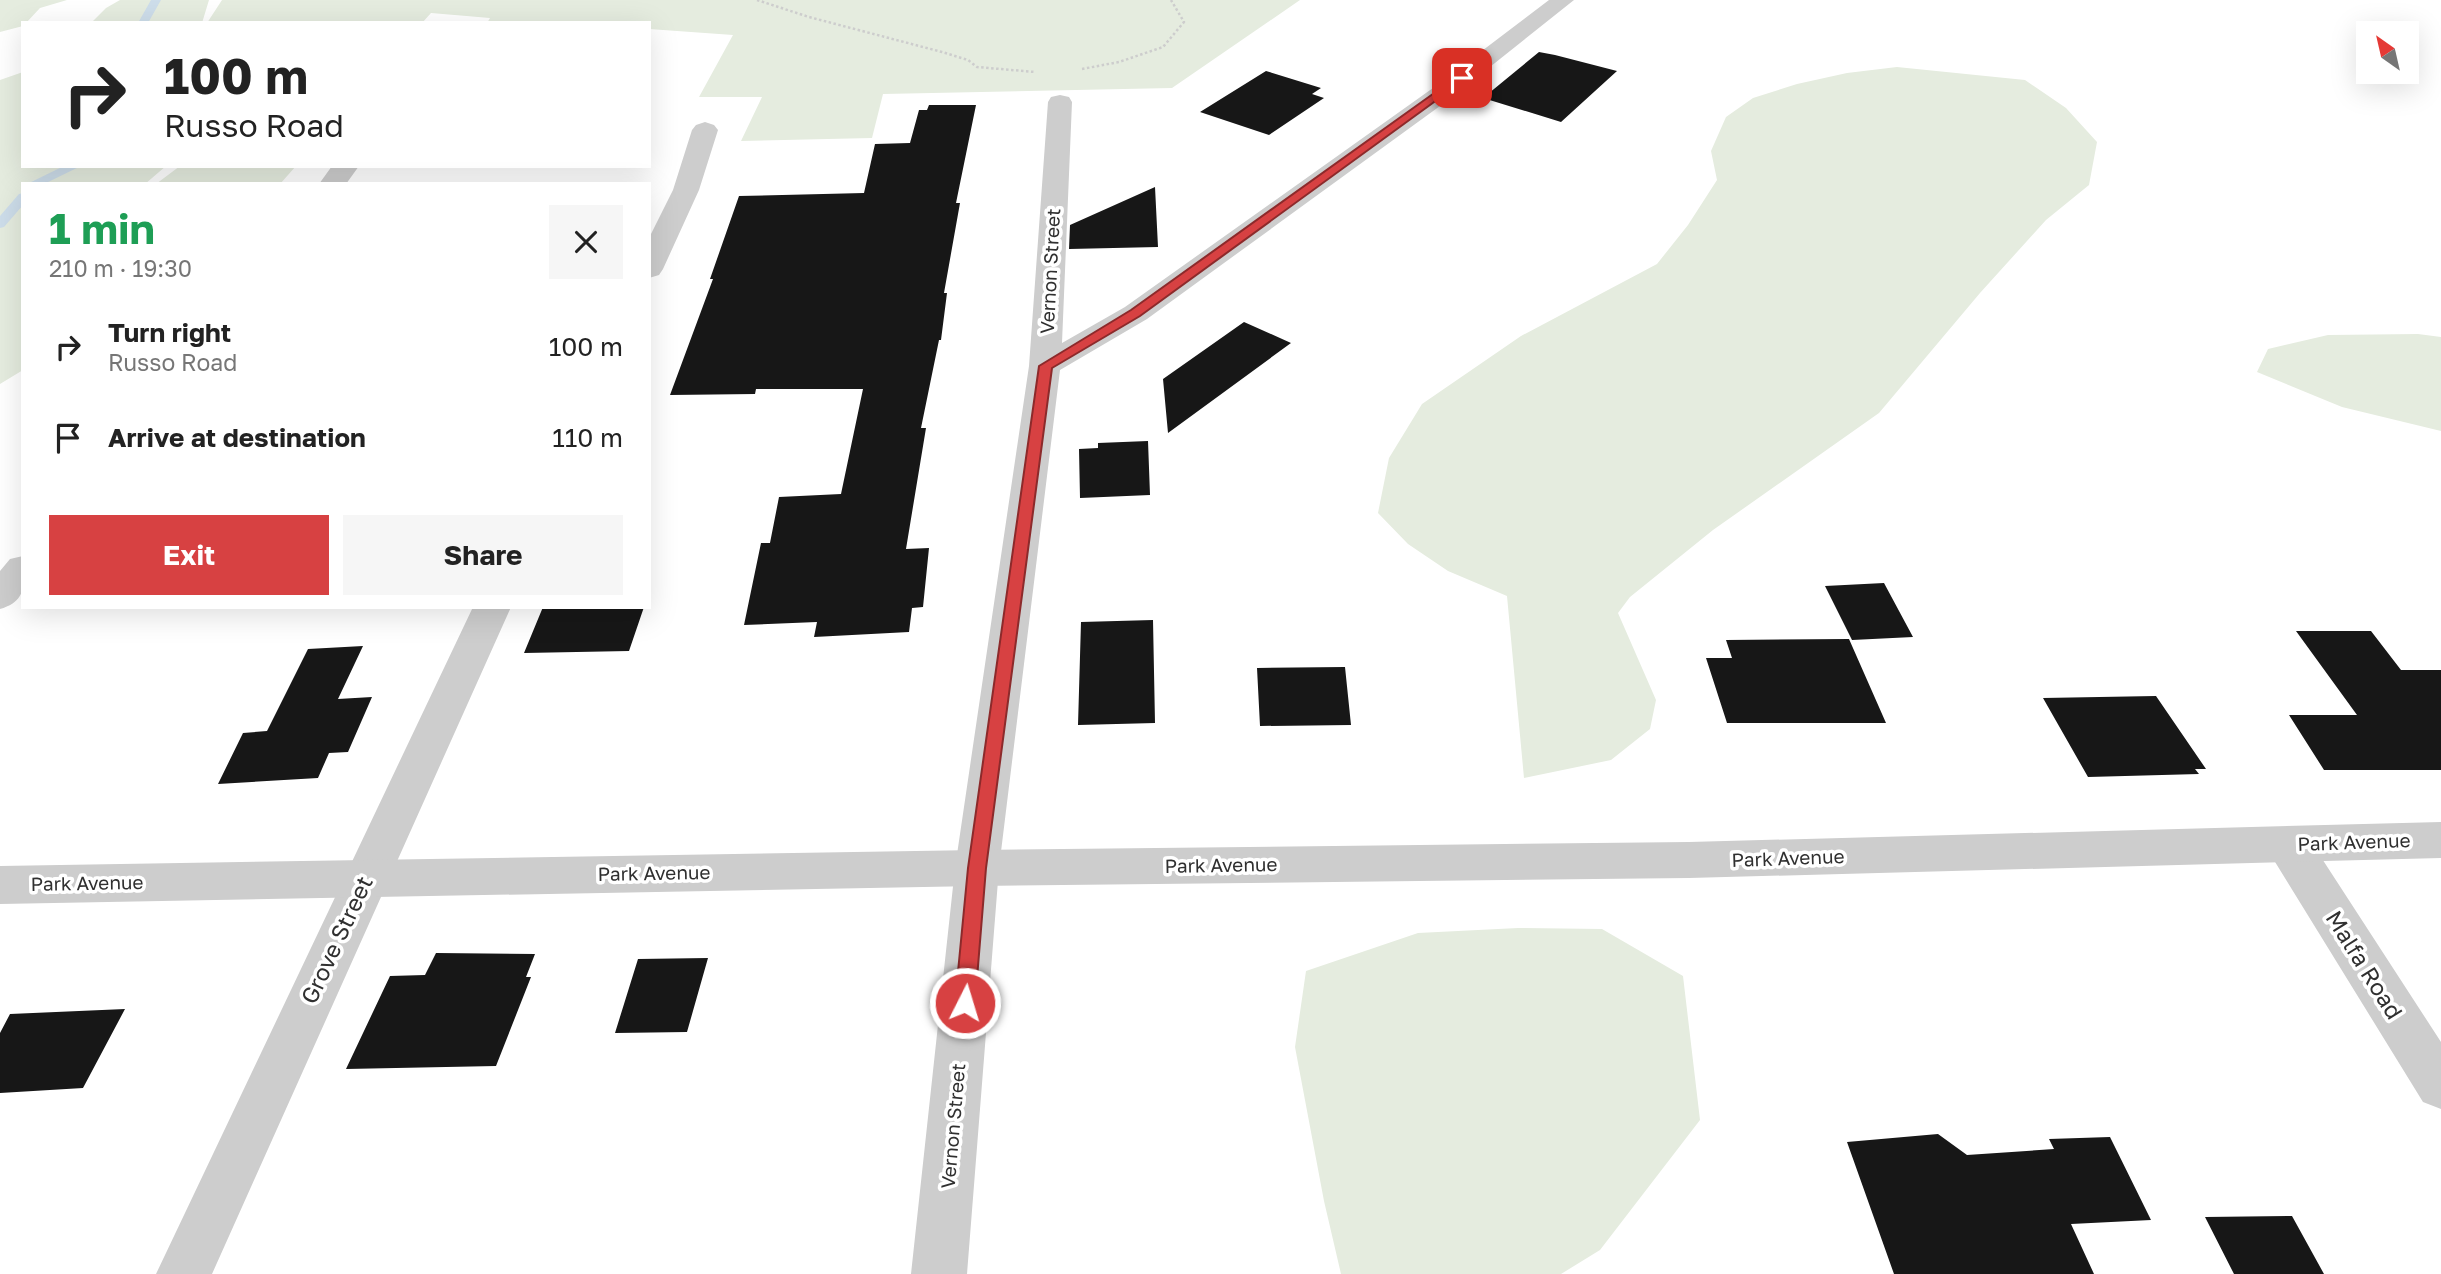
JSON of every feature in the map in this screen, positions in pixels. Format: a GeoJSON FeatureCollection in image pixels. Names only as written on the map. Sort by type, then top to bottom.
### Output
{"type":"FeatureCollection","features":[{"type":"Feature","properties":{"kind":"street"},"geometry":{"type":"LineString","coordinates":[[1045,366],[1136,313],[1442,93],[1563,0]]}},
{"type":"Feature","properties":{"kind":"street","name":"Vernon Street"},"geometry":{"type":"LineString","coordinates":[[939,1274],[977,868],[1045,366],[1060,102]]}},
{"type":"Feature","properties":{"kind":"street"},"geometry":{"type":"LineString","coordinates":[[651,266],[686,190],[705,130]]}},
{"type":"Feature","properties":{"kind":"street"},"geometry":{"type":"LineString","coordinates":[[334,182],[344,168]]}},
{"type":"Feature","properties":{"kind":"street"},"geometry":{"type":"LineString","coordinates":[[0,596],[21,570]]}},
{"type":"Feature","properties":{"kind":"street","name":"Grove Street"},"geometry":{"type":"LineString","coordinates":[[184,1274],[491,609]]}},
{"type":"Feature","properties":{"kind":"street","name":"Park Avenue"},"geometry":{"type":"LineString","coordinates":[[0,885],[366,877],[1689,860],[2441,840]]}},
{"type":"Feature","properties":{"kind":"street","name":"Malfa Road"},"geometry":{"type":"LineString","coordinates":[[2288,844],[2441,1086]]}},
{"type":"Feature","properties":{"kind":"path"},"geometry":{"type":"LineString","coordinates":[[757,0],[805,16],[922,45],[968,60],[977,67],[1042,72]]}},
{"type":"Feature","properties":{"kind":"path"},"geometry":{"type":"LineString","coordinates":[[1074,70],[1119,62],[1163,47],[1184,22],[1171,0]]}},
{"type":"Feature","properties":{"kind":"shaded area"},"geometry":{"type":"Polygon","coordinates":[[[0,0],[67,0],[40,8],[28,21],[21,21],[21,27],[0,32],[0,0]]]}},
{"type":"Feature","properties":{"kind":"shaded area"},"geometry":{"type":"Polygon","coordinates":[[[120,0],[209,0],[203,21],[93,21],[106,8],[120,0]]]}},
{"type":"Feature","properties":{"kind":"shaded area"},"geometry":{"type":"Polygon","coordinates":[[[222,0],[1300,0],[1172,88],[883,94],[872,138],[741,141],[762,97],[699,97],[733,35],[651,29],[651,21],[488,21],[490,18],[431,13],[424,21],[208,21],[222,0]]]}},
{"type":"Feature","properties":{"kind":"shaded area"},"geometry":{"type":"Polygon","coordinates":[[[1897,67],[2025,80],[2066,108],[2097,142],[2089,185],[2046,220],[1980,293],[1879,413],[1713,530],[1630,597],[1618,613],[1656,700],[1650,729],[1611,760],[1524,778],[1507,596],[1448,571],[1408,544],[1378,513],[1389,458],[1422,404],[1521,336],[1657,264],[1688,225],[1717,180],[1711,151],[1726,117],[1753,98],[1797,84],[1847,73],[1897,67]]]}},
{"type":"Feature","properties":{"kind":"shaded area"},"geometry":{"type":"Polygon","coordinates":[[[21,73],[21,168],[164,168],[147,182],[21,182],[21,371],[0,384],[0,80],[21,73]]]}},
{"type":"Feature","properties":{"kind":"shaded area"},"geometry":{"type":"Polygon","coordinates":[[[177,168],[294,168],[282,182],[159,182],[177,168]]]}},
{"type":"Feature","properties":{"kind":"shaded area"},"geometry":{"type":"Polygon","coordinates":[[[2418,334],[2441,337],[2441,431],[2342,407],[2257,372],[2268,349],[2328,335],[2418,334]]]}},
{"type":"Feature","properties":{"kind":"shaded area"},"geometry":{"type":"Polygon","coordinates":[[[1518,928],[1602,929],[1683,976],[1700,1120],[1600,1250],[1561,1274],[1341,1274],[1324,1201],[1295,1047],[1306,971],[1418,933],[1518,928]]]}},
{"type":"Feature","properties":{"kind":"building"},"geometry":{"type":"Polygon","coordinates":[[[1539,52],[1617,71],[1561,122],[1483,98],[1539,52]]]}},
{"type":"Feature","properties":{"kind":"building"},"geometry":{"type":"Polygon","coordinates":[[[1266,71],[1321,88],[1312,94],[1324,98],[1269,135],[1200,112],[1266,71]]]}},
{"type":"Feature","properties":{"kind":"building"},"geometry":{"type":"Polygon","coordinates":[[[929,105],[976,105],[956,203],[960,203],[944,293],[947,293],[941,340],[921,428],[926,428],[906,549],[929,548],[923,607],[912,608],[909,632],[814,637],[817,622],[744,625],[761,543],[770,543],[779,497],[841,494],[863,389],[756,389],[755,394],[670,395],[713,279],[710,279],[739,196],[864,193],[875,144],[910,143],[919,110],[927,110],[929,105]]]}},
{"type":"Feature","properties":{"kind":"building"},"geometry":{"type":"Polygon","coordinates":[[[1155,187],[1158,247],[1069,249],[1070,225],[1155,187]]]}},
{"type":"Feature","properties":{"kind":"building"},"geometry":{"type":"Polygon","coordinates":[[[1244,322],[1291,343],[1168,433],[1163,379],[1244,322]]]}},
{"type":"Feature","properties":{"kind":"building"},"geometry":{"type":"Polygon","coordinates":[[[1148,441],[1150,495],[1080,498],[1079,449],[1098,448],[1098,443],[1148,441]]]}},
{"type":"Feature","properties":{"kind":"building"},"geometry":{"type":"Polygon","coordinates":[[[1884,583],[1913,637],[1852,640],[1825,586],[1884,583]]]}},
{"type":"Feature","properties":{"kind":"building"},"geometry":{"type":"Polygon","coordinates":[[[542,609],[643,609],[629,651],[524,653],[542,609]]]}},
{"type":"Feature","properties":{"kind":"building"},"geometry":{"type":"Polygon","coordinates":[[[1153,620],[1155,723],[1078,725],[1081,622],[1153,620]]]}},
{"type":"Feature","properties":{"kind":"building"},"geometry":{"type":"Polygon","coordinates":[[[2296,631],[2371,631],[2401,670],[2441,670],[2441,770],[2324,770],[2289,715],[2357,715],[2296,631]]]}},
{"type":"Feature","properties":{"kind":"building"},"geometry":{"type":"Polygon","coordinates":[[[1849,639],[1886,723],[1727,723],[1706,658],[1732,658],[1726,640],[1849,639]]]}},
{"type":"Feature","properties":{"kind":"building"},"geometry":{"type":"Polygon","coordinates":[[[363,646],[338,699],[372,697],[348,752],[329,753],[318,778],[218,784],[243,733],[267,731],[308,649],[363,646]]]}},
{"type":"Feature","properties":{"kind":"building"},"geometry":{"type":"Polygon","coordinates":[[[1345,667],[1351,725],[1260,726],[1257,668],[1345,667]]]}},
{"type":"Feature","properties":{"kind":"building"},"geometry":{"type":"Polygon","coordinates":[[[2156,696],[2206,769],[2195,769],[2199,774],[2088,777],[2043,698],[2156,696]]]}},
{"type":"Feature","properties":{"kind":"building"},"geometry":{"type":"Polygon","coordinates":[[[436,953],[535,954],[526,977],[531,977],[496,1066],[346,1069],[390,976],[425,975],[436,953]]]}},
{"type":"Feature","properties":{"kind":"building"},"geometry":{"type":"Polygon","coordinates":[[[708,958],[687,1032],[615,1033],[638,959],[708,958]]]}},
{"type":"Feature","properties":{"kind":"building"},"geometry":{"type":"Polygon","coordinates":[[[125,1009],[83,1088],[0,1093],[0,1033],[10,1014],[125,1009]]]}},
{"type":"Feature","properties":{"kind":"building"},"geometry":{"type":"Polygon","coordinates":[[[1938,1134],[1967,1155],[2054,1149],[2049,1139],[2110,1137],[2151,1220],[2071,1224],[2094,1274],[1894,1274],[1847,1142],[1938,1134]]]}},
{"type":"Feature","properties":{"kind":"building"},"geometry":{"type":"Polygon","coordinates":[[[2292,1216],[2324,1274],[2234,1274],[2205,1217],[2292,1216]]]}},
{"type":"Feature","properties":{"kind":"waterway"},"geometry":{"type":"LineString","coordinates":[[144,21],[156,0]]}},
{"type":"Feature","properties":{"kind":"waterway"},"geometry":{"type":"LineString","coordinates":[[38,182],[70,168]]}},
{"type":"Feature","properties":{"kind":"waterway"},"geometry":{"type":"LineString","coordinates":[[0,224],[21,199]]}},
{"type":"Feature","properties":{"kind":"route"},"geometry":{"type":"LineString","coordinates":[[965,1003],[977,868],[1045,366],[1136,313],[1462,78]]}}]}
